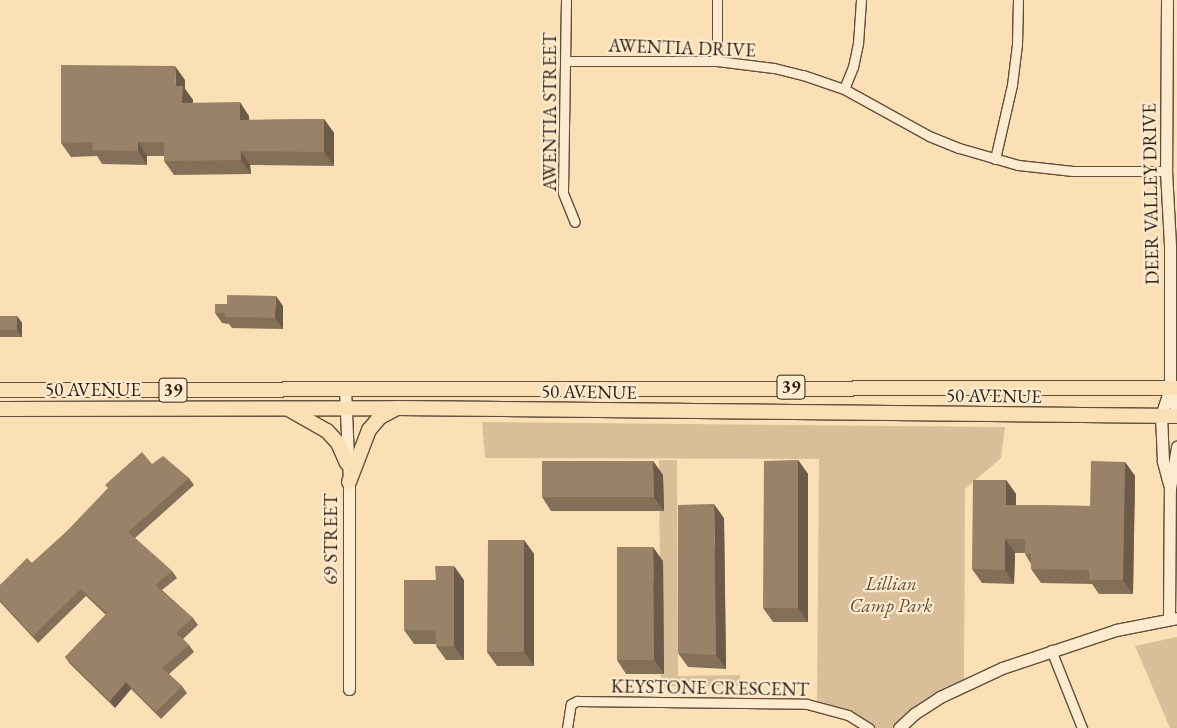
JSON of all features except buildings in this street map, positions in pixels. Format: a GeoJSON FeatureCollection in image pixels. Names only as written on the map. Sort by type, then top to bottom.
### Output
{"type":"FeatureCollection","features":[{"type":"Feature","properties":{"kind":"main road","name":"50 AVENUE"},"geometry":{"type":"LineString","coordinates":[[0,390],[1174,388]]}},
{"type":"Feature","properties":{"kind":"main road"},"geometry":{"type":"LineString","coordinates":[[287,408],[312,420],[327,431],[338,443],[347,463]]}},
{"type":"Feature","properties":{"kind":"main road","name":"50 AVENUE"},"geometry":{"type":"LineString","coordinates":[[0,409],[396,408],[1161,416],[1177,414]]}},
{"type":"Feature","properties":{"kind":"main road"},"geometry":{"type":"LineString","coordinates":[[349,482],[369,430],[380,417],[396,408]]}},
{"type":"Feature","properties":{"kind":"street","name":"AWENTIA STREET"},"geometry":{"type":"LineString","coordinates":[[566,0],[564,193],[575,222]]}},
{"type":"Feature","properties":{"kind":"street"},"geometry":{"type":"LineString","coordinates":[[717,0],[717,62]]}},
{"type":"Feature","properties":{"kind":"street"},"geometry":{"type":"LineString","coordinates":[[844,89],[853,67],[858,43],[861,0]]}},
{"type":"Feature","properties":{"kind":"street"},"geometry":{"type":"LineString","coordinates":[[994,159],[1012,85],[1017,44],[1018,0]]}},
{"type":"Feature","properties":{"kind":"street","name":"DEER VALLEY DRIVE"},"geometry":{"type":"LineString","coordinates":[[1167,0],[1166,171],[1174,388]]}},
{"type":"Feature","properties":{"kind":"street","name":"AWENTIA DRIVE"},"geometry":{"type":"LineString","coordinates":[[566,61],[717,62],[774,68],[803,74],[844,89],[928,136],[994,159],[1048,170],[1166,171]]}},
{"type":"Feature","properties":{"kind":"street"},"geometry":{"type":"LineString","coordinates":[[1174,388],[1177,414]]}},
{"type":"Feature","properties":{"kind":"street"},"geometry":{"type":"LineString","coordinates":[[1170,488],[1163,461],[1161,416],[1174,388]]}},
{"type":"Feature","properties":{"kind":"street","name":"69 STREET"},"geometry":{"type":"LineString","coordinates":[[345,389],[349,482],[349,690]]}},
{"type":"Feature","properties":{"kind":"street"},"geometry":{"type":"LineString","coordinates":[[899,728],[914,714],[940,697],[1002,668],[1051,650],[1116,630],[1173,618],[1170,488],[1177,448]]}},
{"type":"Feature","properties":{"kind":"street"},"geometry":{"type":"LineString","coordinates":[[1051,650],[1082,728]]}},
{"type":"Feature","properties":{"kind":"street","name":"KEYSTONE CRESCENT"},"geometry":{"type":"LineString","coordinates":[[567,728],[571,704],[577,701],[808,704],[848,715],[869,728]]}},
{"type":"Feature","properties":{"kind":"green space","name":"Lillian Camp Park"},"geometry":{"type":"Polygon","coordinates":[[[482,422],[1005,427],[1001,458],[965,489],[964,686],[901,728],[863,728],[817,706],[819,459],[485,458],[482,422]]]}},
{"type":"Feature","properties":{"kind":"green space"},"geometry":{"type":"Polygon","coordinates":[[[659,460],[677,460],[678,676],[740,675],[740,686],[661,686],[659,460]]]}},
{"type":"Feature","properties":{"kind":"green space"},"geometry":{"type":"Polygon","coordinates":[[[1177,637],[1177,728],[1170,728],[1135,646],[1177,637]]]}}]}
